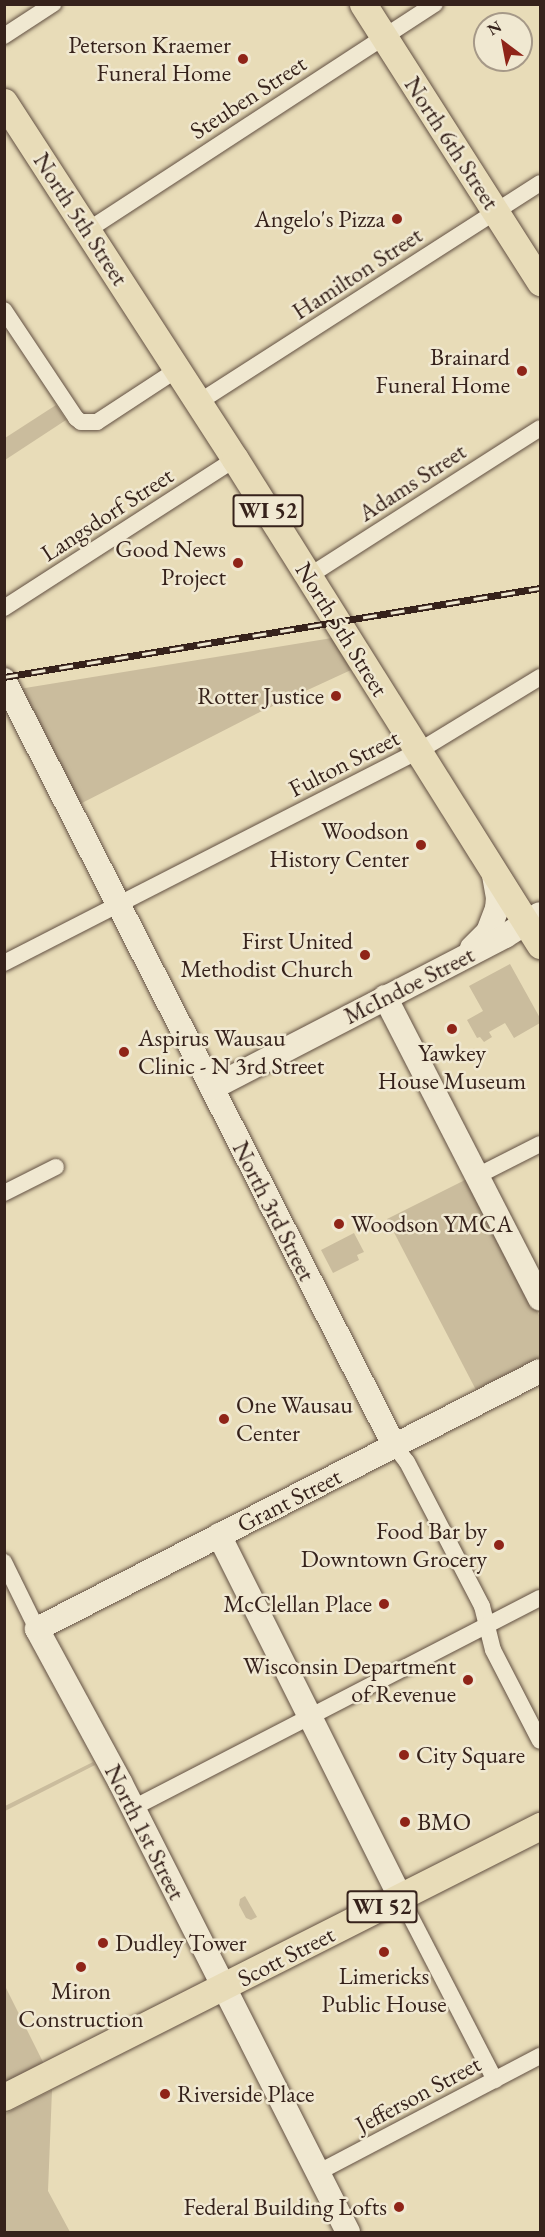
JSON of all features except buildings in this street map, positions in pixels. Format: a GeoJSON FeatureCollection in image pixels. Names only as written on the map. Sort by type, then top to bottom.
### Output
{"type":"FeatureCollection","features":[{"type":"Feature","properties":{"kind":"main road","name":"North 6th Street"},"geometry":{"type":"LineString","coordinates":[[363,4],[540,282]]}},
{"type":"Feature","properties":{"kind":"main road","name":"North 5th Street"},"geometry":{"type":"LineString","coordinates":[[4,102],[178,369],[491,865],[536,927]]}},
{"type":"Feature","properties":{"kind":"main road","name":"Scott Street"},"geometry":{"type":"LineString","coordinates":[[4,2097],[223,1989],[540,1826]]}},
{"type":"Feature","properties":{"kind":"street"},"geometry":{"type":"LineString","coordinates":[[4,36],[53,4]]}},
{"type":"Feature","properties":{"kind":"street","name":"Steuben Street"},"geometry":{"type":"LineString","coordinates":[[88,230],[435,4]]}},
{"type":"Feature","properties":{"kind":"street","name":"Hamilton Street"},"geometry":{"type":"LineString","coordinates":[[199,402],[540,183]]}},
{"type":"Feature","properties":{"kind":"street"},"geometry":{"type":"LineString","coordinates":[[4,310],[76,418],[86,423],[97,422],[178,369]]}},
{"type":"Feature","properties":{"kind":"street","name":"Adams Street"},"geometry":{"type":"LineString","coordinates":[[309,576],[540,428]]}},
{"type":"Feature","properties":{"kind":"street","name":"Langsdorf Street"},"geometry":{"type":"LineString","coordinates":[[4,608],[235,459]]}},
{"type":"Feature","properties":{"kind":"street","name":"Fulton Street"},"geometry":{"type":"LineString","coordinates":[[4,963],[419,751],[540,677]]}},
{"type":"Feature","properties":{"kind":"street","name":"North 3rd Street"},"geometry":{"type":"LineString","coordinates":[[4,680],[394,1445],[407,1462],[478,1597],[488,1625],[492,1650],[540,1741]]}},
{"type":"Feature","properties":{"kind":"street"},"geometry":{"type":"LineString","coordinates":[[462,958],[482,939],[494,921],[498,898],[491,865]]}},
{"type":"Feature","properties":{"kind":"street","name":"McIndoe Street"},"geometry":{"type":"LineString","coordinates":[[212,1088],[462,958],[536,927]]}},
{"type":"Feature","properties":{"kind":"street"},"geometry":{"type":"LineString","coordinates":[[385,997],[479,1175],[540,1299]]}},
{"type":"Feature","properties":{"kind":"street"},"geometry":{"type":"LineString","coordinates":[[479,1175],[540,1144]]}},
{"type":"Feature","properties":{"kind":"street"},"geometry":{"type":"LineString","coordinates":[[4,1193],[56,1167]]}},
{"type":"Feature","properties":{"kind":"street","name":"Grant Street"},"geometry":{"type":"LineString","coordinates":[[37,1629],[540,1371]]}},
{"type":"Feature","properties":{"kind":"street"},"geometry":{"type":"LineString","coordinates":[[219,1535],[495,2080]]}},
{"type":"Feature","properties":{"kind":"street","name":"North 1st Street"},"geometry":{"type":"LineString","coordinates":[[4,1562],[37,1629],[133,1808],[348,2232]]}},
{"type":"Feature","properties":{"kind":"street"},"geometry":{"type":"LineString","coordinates":[[133,1808],[540,1598]]}},
{"type":"Feature","properties":{"kind":"street","name":"Jefferson Street"},"geometry":{"type":"LineString","coordinates":[[317,2173],[540,2056]]}},
{"type":"Feature","properties":{"kind":"shaded area"},"geometry":{"type":"Polygon","coordinates":[[[56,405],[66,420],[5,460],[5,438],[56,405]]]}},
{"type":"Feature","properties":{"kind":"shaded area"},"geometry":{"type":"Polygon","coordinates":[[[332,638],[351,670],[260,712],[80,804],[19,689],[332,638]]]}},
{"type":"Feature","properties":{"kind":"shaded area"},"geometry":{"type":"Polygon","coordinates":[[[510,964],[540,1018],[540,1023],[514,1038],[505,1023],[489,1032],[492,1037],[484,1042],[480,1037],[477,1038],[467,1020],[483,1011],[469,986],[510,964]]]}},
{"type":"Feature","properties":{"kind":"shaded area"},"geometry":{"type":"Polygon","coordinates":[[[469,1178],[540,1317],[540,1357],[476,1390],[387,1219],[469,1178]]]}},
{"type":"Feature","properties":{"kind":"shaded area"},"geometry":{"type":"Polygon","coordinates":[[[354,1233],[364,1252],[357,1255],[359,1260],[333,1273],[321,1250],[354,1233]]]}},
{"type":"Feature","properties":{"kind":"shaded area"},"geometry":{"type":"Polygon","coordinates":[[[93,1762],[95,1765],[5,1811],[5,1806],[93,1762]]]}},
{"type":"Feature","properties":{"kind":"shaded area"},"geometry":{"type":"Polygon","coordinates":[[[245,1896],[257,1917],[251,1920],[246,1918],[239,1905],[240,1899],[245,1896]]]}},
{"type":"Feature","properties":{"kind":"shaded area"},"geometry":{"type":"Polygon","coordinates":[[[4,1984],[44,2064],[4,2084],[4,1984]]]}},
{"type":"Feature","properties":{"kind":"shaded area"},"geometry":{"type":"Polygon","coordinates":[[[52,2090],[48,2191],[70,2232],[5,2232],[5,2114],[52,2090]]]}},
{"type":"Feature","properties":{"kind":"railway"},"geometry":{"type":"LineString","coordinates":[[4,677],[540,588]]}},
{"type":"Feature","properties":{"kind":"place","name":"Peterson Kraemer Funeral Home"},"geometry":{"type":"Point","coordinates":[243,59]}},
{"type":"Feature","properties":{"kind":"place","name":"Angelo's Pizza"},"geometry":{"type":"Point","coordinates":[397,219]}},
{"type":"Feature","properties":{"kind":"place","name":"Brainard Funeral Home"},"geometry":{"type":"Point","coordinates":[522,371]}},
{"type":"Feature","properties":{"kind":"place","name":"Good News Project"},"geometry":{"type":"Point","coordinates":[238,563]}},
{"type":"Feature","properties":{"kind":"place","name":"Rotter Justice"},"geometry":{"type":"Point","coordinates":[336,696]}},
{"type":"Feature","properties":{"kind":"place","name":"Woodson History Center"},"geometry":{"type":"Point","coordinates":[421,845]}},
{"type":"Feature","properties":{"kind":"place","name":"First United Methodist Church"},"geometry":{"type":"Point","coordinates":[365,955]}},
{"type":"Feature","properties":{"kind":"place","name":"Yawkey House Museum"},"geometry":{"type":"Point","coordinates":[452,1029]}},
{"type":"Feature","properties":{"kind":"place","name":"Aspirus Wausau Clinic - N 3rd Street"},"geometry":{"type":"Point","coordinates":[124,1052]}},
{"type":"Feature","properties":{"kind":"place","name":"Woodson YMCA"},"geometry":{"type":"Point","coordinates":[339,1224]}},
{"type":"Feature","properties":{"kind":"place","name":"One Wausau Center"},"geometry":{"type":"Point","coordinates":[224,1419]}},
{"type":"Feature","properties":{"kind":"place","name":"Food Bar by Downtown Grocery"},"geometry":{"type":"Point","coordinates":[499,1545]}},
{"type":"Feature","properties":{"kind":"place","name":"McClellan Place"},"geometry":{"type":"Point","coordinates":[384,1604]}},
{"type":"Feature","properties":{"kind":"place","name":"Wisconsin Department of Revenue"},"geometry":{"type":"Point","coordinates":[468,1680]}},
{"type":"Feature","properties":{"kind":"place","name":"City Square"},"geometry":{"type":"Point","coordinates":[404,1755]}},
{"type":"Feature","properties":{"kind":"place","name":"BMO"},"geometry":{"type":"Point","coordinates":[405,1822]}},
{"type":"Feature","properties":{"kind":"place","name":"Dudley Tower"},"geometry":{"type":"Point","coordinates":[103,1943]}},
{"type":"Feature","properties":{"kind":"place","name":"Limericks Public House"},"geometry":{"type":"Point","coordinates":[384,1952]}},
{"type":"Feature","properties":{"kind":"place","name":"Miron Construction"},"geometry":{"type":"Point","coordinates":[81,1967]}},
{"type":"Feature","properties":{"kind":"place","name":"Riverside Place"},"geometry":{"type":"Point","coordinates":[165,2094]}},
{"type":"Feature","properties":{"kind":"place","name":"Federal Building Lofts"},"geometry":{"type":"Point","coordinates":[399,2207]}}]}
